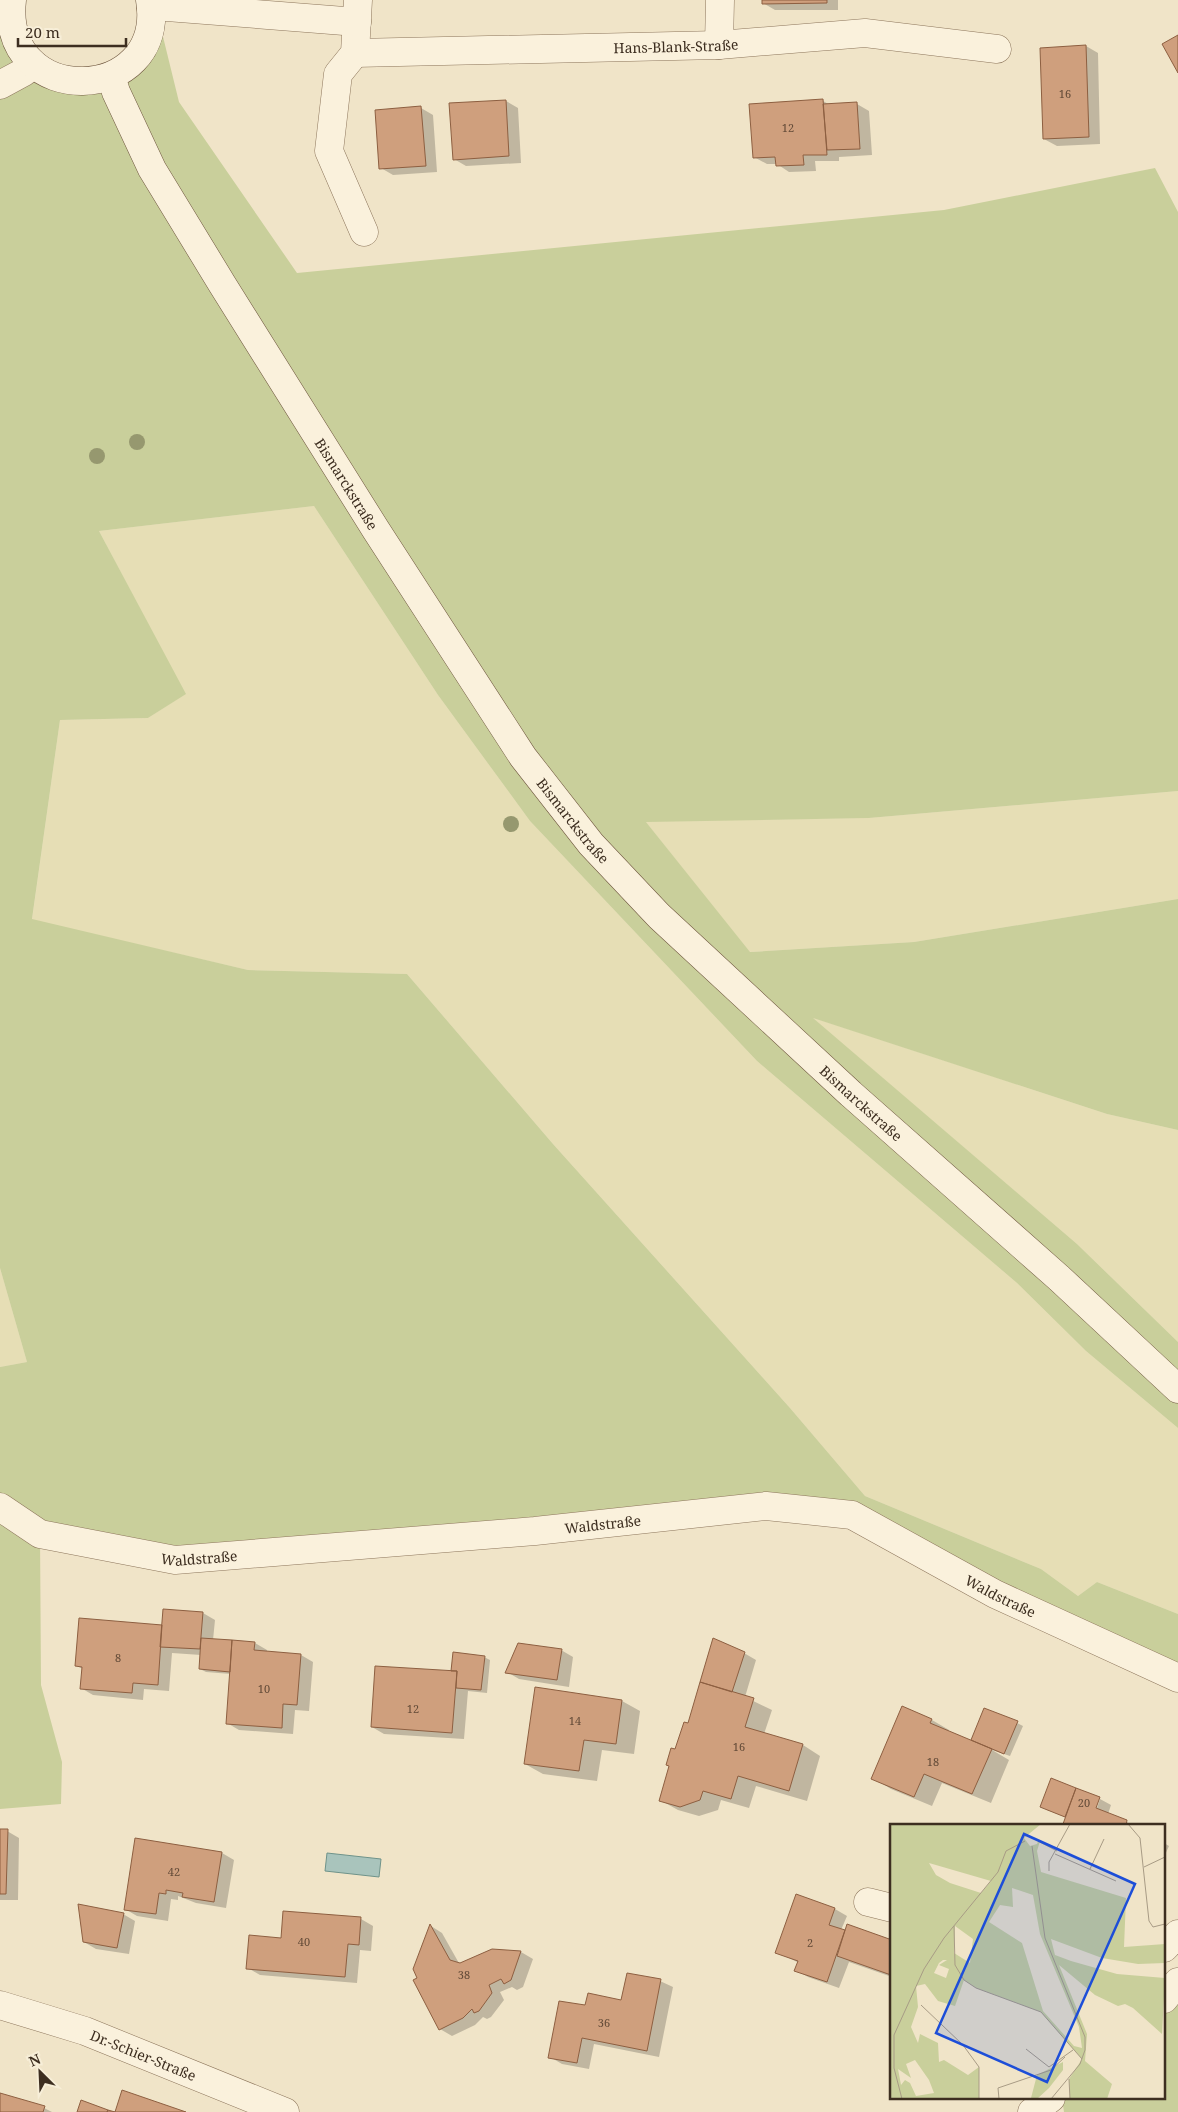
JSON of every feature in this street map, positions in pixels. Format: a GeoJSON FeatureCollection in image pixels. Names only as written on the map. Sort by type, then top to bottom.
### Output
{"type":"FeatureCollection","features":[{"type":"Feature","properties":{"kind":"street"},"geometry":{"type":"LineString","coordinates":[[12,0],[10,13],[12,31],[20,48],[31,62],[49,75],[70,82],[84,82],[112,76],[125,67],[136,55],[147,36],[150,4],[168,7],[358,11],[355,53],[338,74],[329,151],[364,232]]}},
{"type":"Feature","properties":{"kind":"street"},"geometry":{"type":"LineString","coordinates":[[719,45],[720,0]]}},
{"type":"Feature","properties":{"kind":"street","name":"Hans-Blank-Straße"},"geometry":{"type":"LineString","coordinates":[[355,53],[719,45],[864,33],[997,49]]}},
{"type":"Feature","properties":{"kind":"street"},"geometry":{"type":"LineString","coordinates":[[0,85],[24,72],[31,62]]}},
{"type":"Feature","properties":{"kind":"street","name":"Bismarckstraße"},"geometry":{"type":"LineString","coordinates":[[112,76],[116,92],[152,169],[376,530],[523,757],[591,844],[673,929],[1178,1389]]}},
{"type":"Feature","properties":{"kind":"street","name":"Waldstraße"},"geometry":{"type":"LineString","coordinates":[[0,1507],[40,1534],[175,1560],[535,1531],[766,1506],[852,1515],[995,1594],[1178,1678]]}},
{"type":"Feature","properties":{"kind":"street"},"geometry":{"type":"LineString","coordinates":[[1166,1946],[1178,1934]]}},
{"type":"Feature","properties":{"kind":"street"},"geometry":{"type":"LineString","coordinates":[[1166,1996],[1178,1982]]}},
{"type":"Feature","properties":{"kind":"street","name":"Dr.-Schier-Straße"},"geometry":{"type":"LineString","coordinates":[[0,2004],[85,2031],[285,2112]]}},
{"type":"Feature","properties":{"kind":"street"},"geometry":{"type":"LineString","coordinates":[[1032,2112],[1048,2100]]}},
{"type":"Feature","properties":{"kind":"shaded area"},"geometry":{"type":"Polygon","coordinates":[[[314,506],[438,695],[530,821],[757,1061],[1017,1283],[1086,1351],[1178,1428],[1178,1614],[1097,1582],[1078,1596],[1041,1569],[865,1496],[790,1408],[553,1144],[407,974],[248,970],[32,920],[60,720],[148,718],[185,694],[99,531],[314,506]]]}},
{"type":"Feature","properties":{"kind":"shaded area"},"geometry":{"type":"Polygon","coordinates":[[[1178,791],[1178,899],[914,942],[749,952],[645,821],[869,818],[1178,791]]]}},
{"type":"Feature","properties":{"kind":"shaded area"},"geometry":{"type":"Polygon","coordinates":[[[811,1017],[1107,1114],[1178,1130],[1178,1342],[1077,1244],[811,1017]]]}},
{"type":"Feature","properties":{"kind":"shaded area"},"geometry":{"type":"Polygon","coordinates":[[[0,1268],[27,1362],[0,1367],[0,1268]]]}},
{"type":"Feature","properties":{"kind":"green space"},"geometry":{"type":"Polygon","coordinates":[[[0,0],[31,62],[111,76],[154,0],[179,102],[297,273],[944,210],[1155,168],[1178,212],[1178,791],[869,818],[646,822],[750,952],[914,942],[1178,899],[1178,1130],[1107,1114],[813,1018],[1077,1244],[1178,1342],[1178,1428],[1086,1351],[1017,1283],[757,1061],[530,821],[438,695],[314,506],[99,531],[186,694],[148,718],[60,720],[32,919],[248,970],[407,974],[553,1144],[790,1408],[865,1496],[1041,1569],[1078,1596],[1097,1582],[1178,1614],[1178,1678],[852,1515],[765,1506],[175,1560],[40,1534],[41,1685],[62,1762],[61,1804],[0,1809],[0,1367],[27,1362],[0,1268],[0,0]]]}},
{"type":"Feature","properties":{"kind":"green space"},"geometry":{"type":"Polygon","coordinates":[[[1178,1982],[1178,2112],[1064,2112],[1062,2100],[1166,2100],[1166,1997],[1178,1982]]]}},
{"type":"Feature","properties":{"kind":"water"},"geometry":{"type":"Polygon","coordinates":[[[327,1853],[381,1859],[379,1877],[325,1871],[327,1853]]]}},
{"type":"Feature","properties":{"kind":"building"},"geometry":{"type":"Polygon","coordinates":[[[762,0],[827,0],[827,3],[762,4],[762,0]]]}},
{"type":"Feature","properties":{"kind":"building"},"geometry":{"type":"Polygon","coordinates":[[[1178,35],[1178,73],[1162,44],[1178,35]]]}},
{"type":"Feature","properties":{"kind":"building"},"geometry":{"type":"Polygon","coordinates":[[[1086,45],[1089,137],[1043,139],[1040,48],[1086,45]]]}},
{"type":"Feature","properties":{"kind":"building"},"geometry":{"type":"Polygon","coordinates":[[[823,99],[827,155],[803,155],[804,165],[776,166],[775,157],[753,158],[749,104],[823,99]]]}},
{"type":"Feature","properties":{"kind":"building"},"geometry":{"type":"Polygon","coordinates":[[[506,100],[509,156],[453,160],[449,103],[506,100]]]}},
{"type":"Feature","properties":{"kind":"building"},"geometry":{"type":"Polygon","coordinates":[[[857,102],[860,149],[827,150],[823,104],[857,102]]]}},
{"type":"Feature","properties":{"kind":"building"},"geometry":{"type":"Polygon","coordinates":[[[421,106],[426,166],[379,169],[375,110],[421,106]]]}},
{"type":"Feature","properties":{"kind":"building"},"geometry":{"type":"Polygon","coordinates":[[[163,1609],[203,1612],[200,1649],[160,1647],[163,1609]]]}},
{"type":"Feature","properties":{"kind":"building"},"geometry":{"type":"Polygon","coordinates":[[[79,1618],[162,1625],[158,1685],[133,1683],[132,1693],[80,1689],[82,1667],[75,1666],[79,1618]]]}},
{"type":"Feature","properties":{"kind":"building"},"geometry":{"type":"Polygon","coordinates":[[[201,1638],[232,1640],[230,1672],[199,1669],[201,1638]]]}},
{"type":"Feature","properties":{"kind":"building"},"geometry":{"type":"Polygon","coordinates":[[[713,1638],[745,1652],[732,1692],[700,1682],[713,1638]]]}},
{"type":"Feature","properties":{"kind":"building"},"geometry":{"type":"Polygon","coordinates":[[[232,1640],[255,1642],[254,1650],[301,1654],[297,1705],[283,1704],[282,1728],[226,1724],[232,1640]]]}},
{"type":"Feature","properties":{"kind":"building"},"geometry":{"type":"Polygon","coordinates":[[[518,1643],[562,1649],[557,1680],[505,1673],[518,1643]]]}},
{"type":"Feature","properties":{"kind":"building"},"geometry":{"type":"Polygon","coordinates":[[[453,1652],[485,1656],[481,1690],[456,1688],[457,1671],[451,1671],[453,1652]]]}},
{"type":"Feature","properties":{"kind":"building"},"geometry":{"type":"Polygon","coordinates":[[[375,1666],[457,1671],[452,1733],[371,1727],[375,1666]]]}},
{"type":"Feature","properties":{"kind":"building"},"geometry":{"type":"Polygon","coordinates":[[[700,1682],[754,1698],[745,1727],[803,1744],[789,1791],[738,1776],[731,1799],[703,1791],[700,1800],[680,1807],[659,1801],[669,1766],[666,1765],[671,1748],[675,1749],[684,1722],[688,1723],[700,1682]]]}},
{"type":"Feature","properties":{"kind":"building"},"geometry":{"type":"Polygon","coordinates":[[[535,1687],[622,1700],[616,1744],[584,1740],[579,1771],[524,1764],[535,1687]]]}},
{"type":"Feature","properties":{"kind":"building"},"geometry":{"type":"Polygon","coordinates":[[[902,1706],[932,1719],[930,1723],[992,1749],[972,1794],[924,1774],[914,1797],[871,1779],[902,1706]]]}},
{"type":"Feature","properties":{"kind":"building"},"geometry":{"type":"Polygon","coordinates":[[[984,1708],[1018,1721],[1004,1754],[971,1740],[984,1708]]]}},
{"type":"Feature","properties":{"kind":"building"},"geometry":{"type":"Polygon","coordinates":[[[1051,1778],[1076,1788],[1065,1817],[1040,1807],[1051,1778]]]}},
{"type":"Feature","properties":{"kind":"building"},"geometry":{"type":"Polygon","coordinates":[[[1076,1788],[1100,1797],[1096,1808],[1127,1820],[1126,1824],[1063,1824],[1076,1788]]]}},
{"type":"Feature","properties":{"kind":"building"},"geometry":{"type":"Polygon","coordinates":[[[0,1829],[8,1829],[6,1894],[0,1894],[0,1829]]]}},
{"type":"Feature","properties":{"kind":"building"},"geometry":{"type":"Polygon","coordinates":[[[135,1838],[222,1852],[214,1902],[182,1897],[183,1893],[166,1890],[166,1894],[159,1893],[156,1914],[124,1910],[135,1838]]]}},
{"type":"Feature","properties":{"kind":"building"},"geometry":{"type":"Polygon","coordinates":[[[796,1894],[835,1908],[829,1925],[845,1930],[827,1982],[794,1971],[798,1961],[775,1953],[796,1894]]]}},
{"type":"Feature","properties":{"kind":"building"},"geometry":{"type":"Polygon","coordinates":[[[78,1904],[124,1913],[117,1948],[83,1942],[78,1904]]]}},
{"type":"Feature","properties":{"kind":"building"},"geometry":{"type":"Polygon","coordinates":[[[283,1911],[361,1917],[359,1945],[348,1944],[345,1977],[246,1969],[249,1935],[281,1938],[283,1911]]]}},
{"type":"Feature","properties":{"kind":"building"},"geometry":{"type":"Polygon","coordinates":[[[430,1924],[450,1960],[460,1963],[492,1949],[521,1951],[511,1980],[504,1984],[501,1979],[489,1985],[492,1993],[479,2011],[474,2013],[472,2009],[463,2018],[439,2030],[413,1980],[417,1978],[413,1969],[430,1924]]]}},
{"type":"Feature","properties":{"kind":"building"},"geometry":{"type":"Polygon","coordinates":[[[847,1924],[890,1939],[890,1975],[837,1956],[847,1924]]]}},
{"type":"Feature","properties":{"kind":"building"},"geometry":{"type":"Polygon","coordinates":[[[627,1973],[661,1979],[647,2051],[582,2038],[577,2063],[548,2058],[559,2001],[585,2005],[588,1993],[621,2000],[627,1973]]]}},
{"type":"Feature","properties":{"kind":"building"},"geometry":{"type":"Polygon","coordinates":[[[122,2090],[186,2112],[115,2112],[122,2090]]]}},
{"type":"Feature","properties":{"kind":"building"},"geometry":{"type":"Polygon","coordinates":[[[0,2093],[45,2106],[43,2112],[0,2112],[0,2093]]]}},
{"type":"Feature","properties":{"kind":"building"},"geometry":{"type":"Polygon","coordinates":[[[81,2100],[108,2110],[107,2112],[77,2112],[81,2100]]]}}]}
